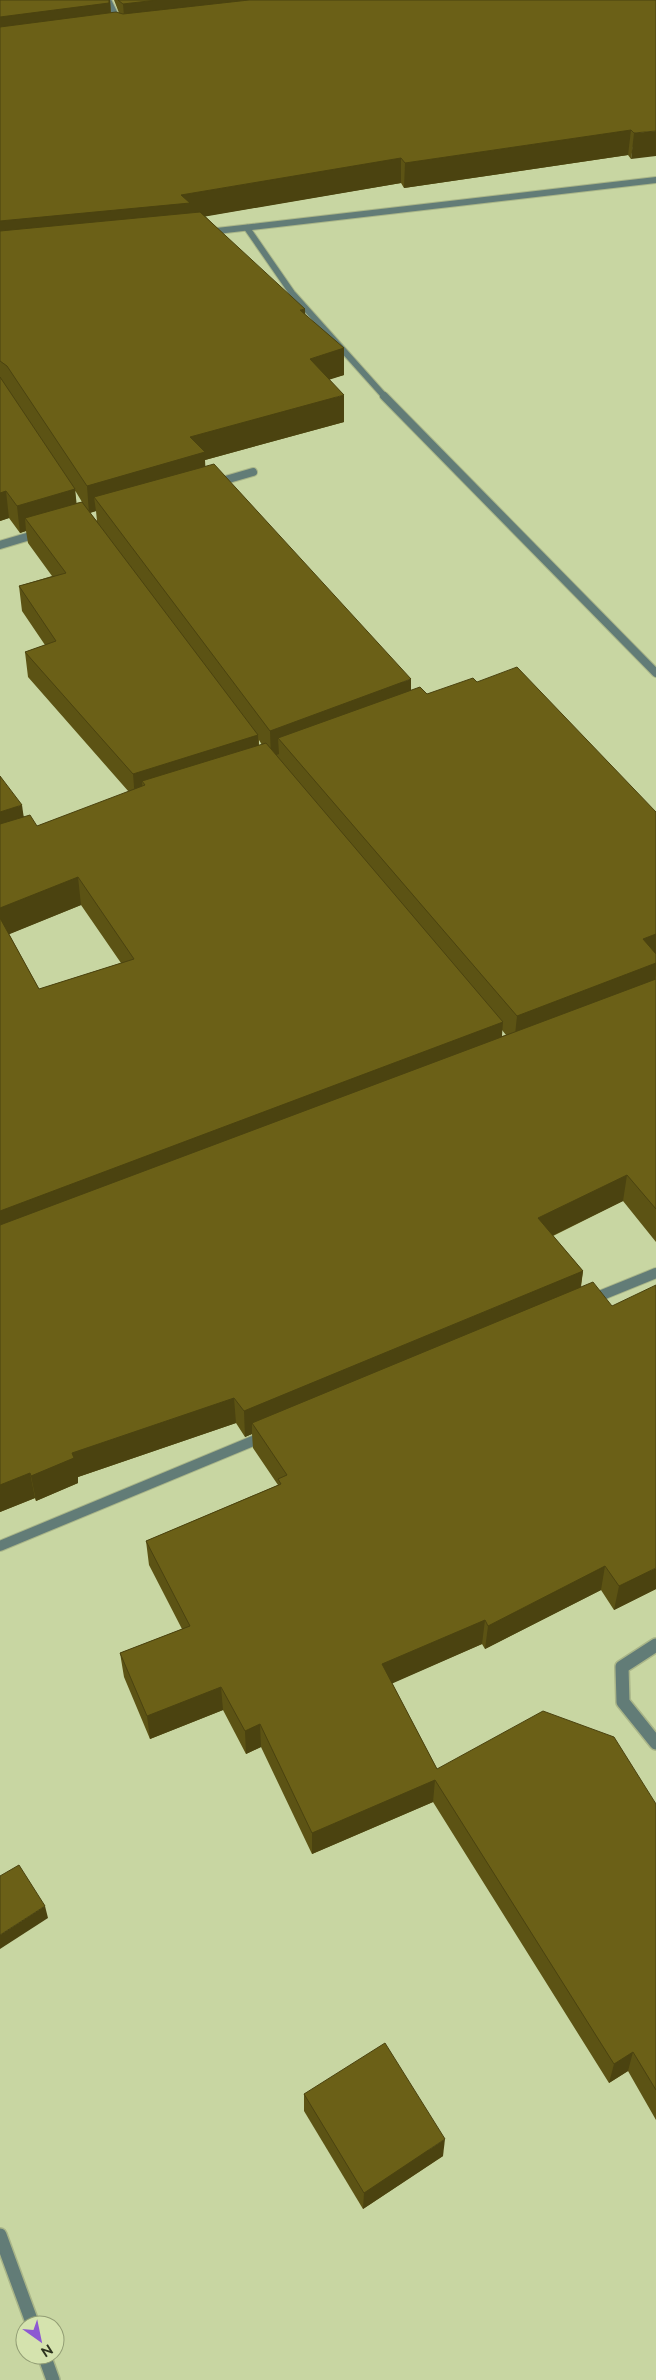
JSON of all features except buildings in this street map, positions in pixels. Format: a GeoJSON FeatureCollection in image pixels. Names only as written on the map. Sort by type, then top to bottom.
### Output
{"type":"FeatureCollection","features":[{"type":"Feature","properties":{"kind":"street"},"geometry":{"type":"LineString","coordinates":[[108,0],[116,16],[115,26],[118,31],[108,32]]}},
{"type":"Feature","properties":{"kind":"street"},"geometry":{"type":"LineString","coordinates":[[198,233],[656,180]]}},
{"type":"Feature","properties":{"kind":"street"},"geometry":{"type":"LineString","coordinates":[[247,228],[292,293],[385,396],[656,673]]}},
{"type":"Feature","properties":{"kind":"street"},"geometry":{"type":"LineString","coordinates":[[207,486],[253,472]]}},
{"type":"Feature","properties":{"kind":"street"},"geometry":{"type":"LineString","coordinates":[[0,545],[52,530]]}},
{"type":"Feature","properties":{"kind":"street"},"geometry":{"type":"LineString","coordinates":[[583,1303],[656,1273]]}},
{"type":"Feature","properties":{"kind":"street"},"geometry":{"type":"LineString","coordinates":[[0,1546],[273,1432]]}},
{"type":"Feature","properties":{"kind":"street"},"geometry":{"type":"LineString","coordinates":[[656,1645],[622,1667],[623,1702],[656,1743]]}},
{"type":"Feature","properties":{"kind":"street"},"geometry":{"type":"LineString","coordinates":[[0,2235],[29,2315]]}},
{"type":"Feature","properties":{"kind":"street"},"geometry":{"type":"LineString","coordinates":[[48,2365],[53,2380]]}}]}
